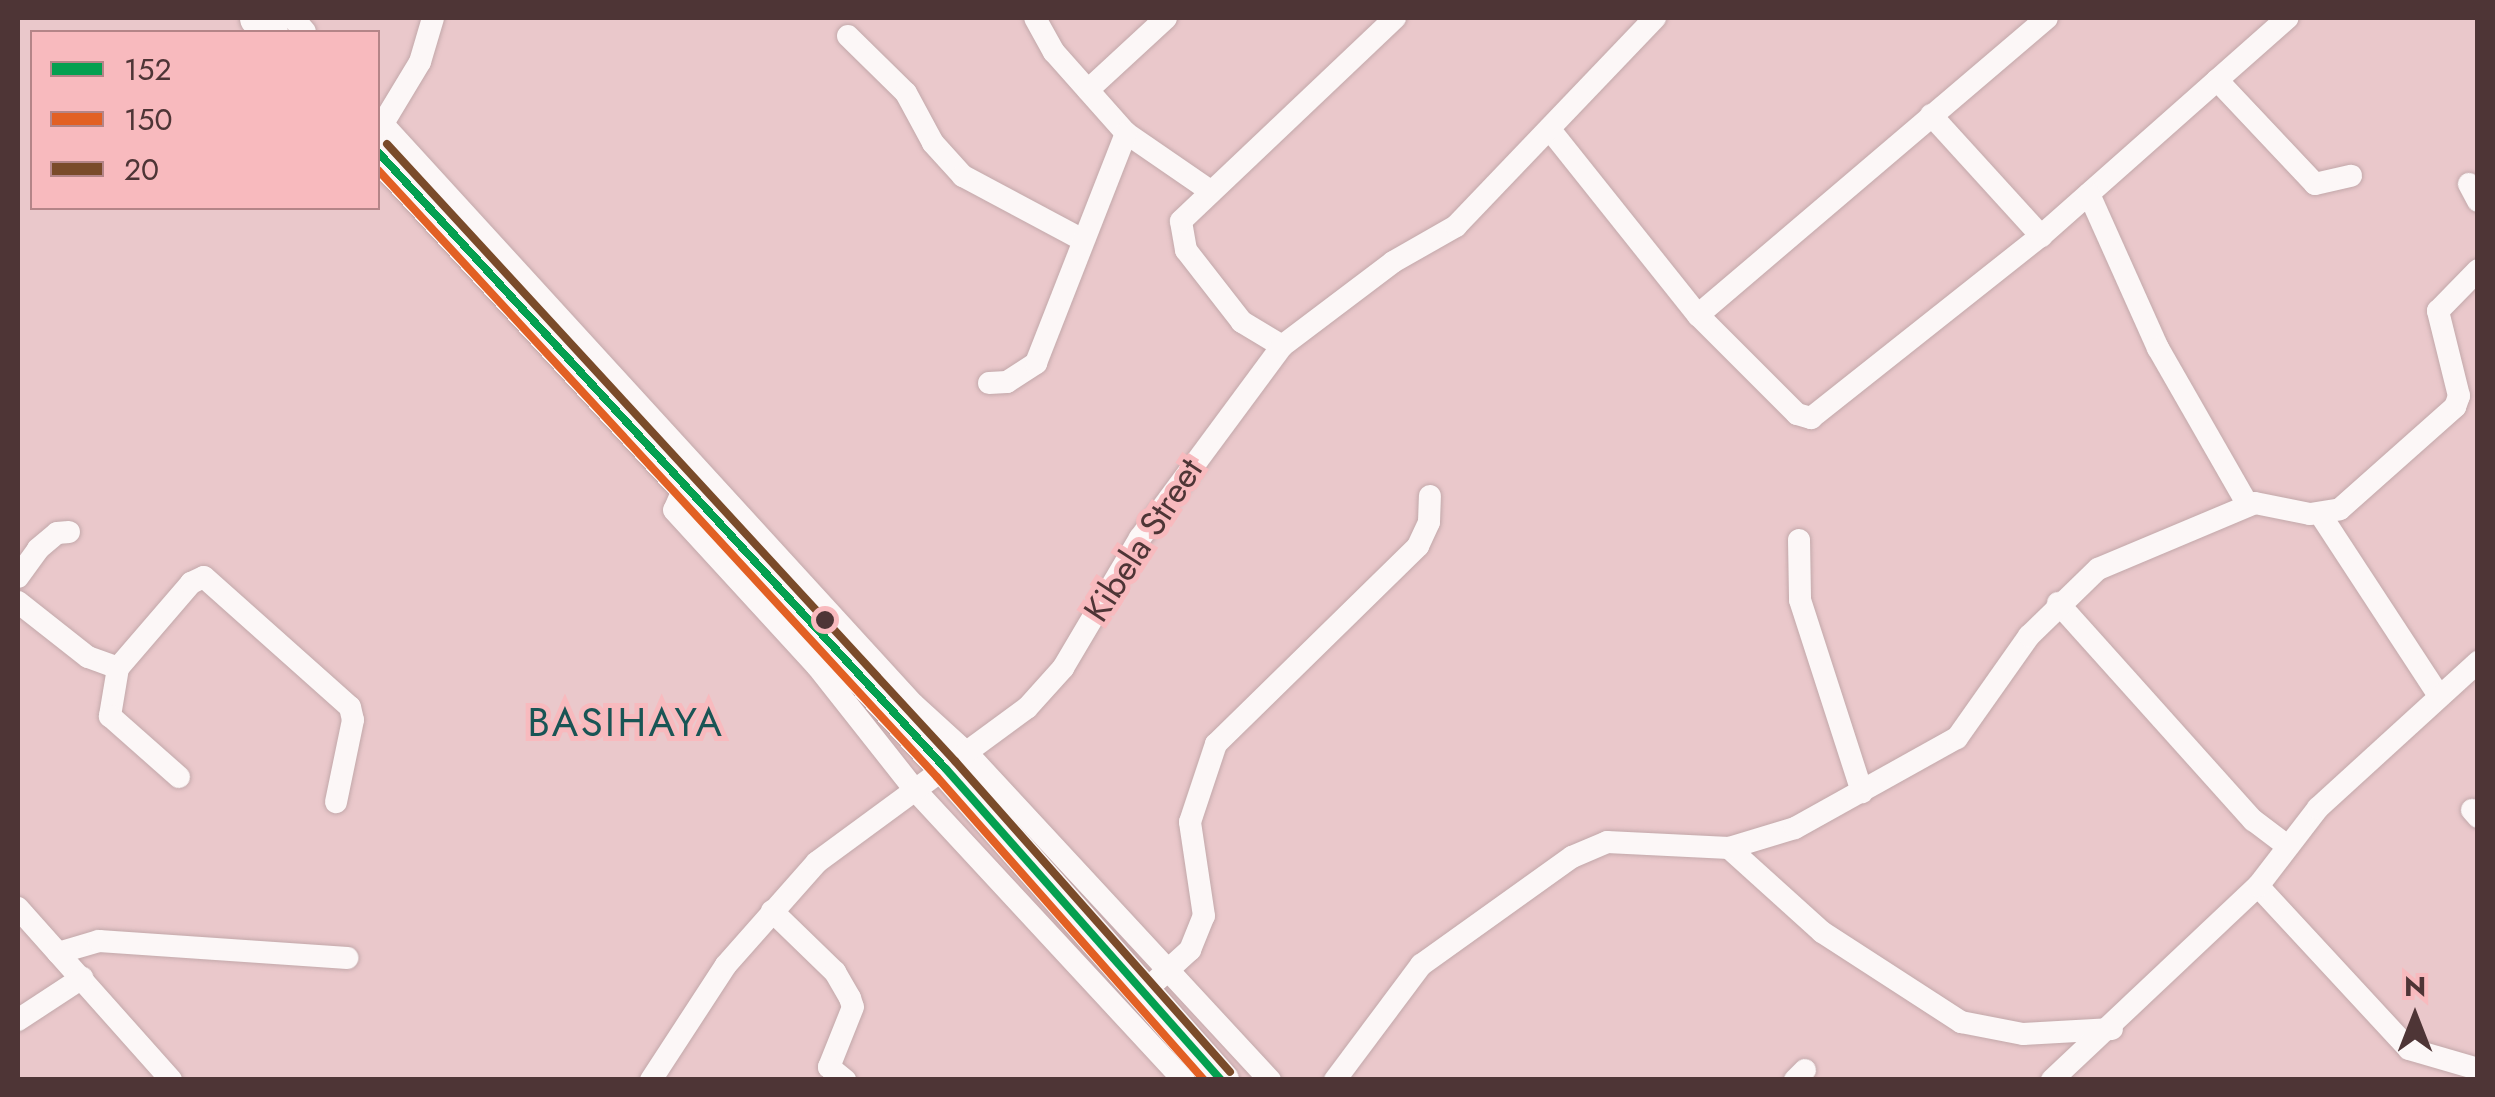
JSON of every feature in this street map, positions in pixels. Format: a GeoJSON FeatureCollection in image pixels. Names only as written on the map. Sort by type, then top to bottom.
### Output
{"type":"FeatureCollection","features":[{"type":"Feature","properties":{"kind":"highway"},"geometry":{"type":"LineString","coordinates":[[380,133],[684,488],[956,761],[1154,983],[1221,1080]]}},
{"type":"Feature","properties":{"kind":"street"},"geometry":{"type":"LineString","coordinates":[[380,130],[420,62],[433,18]]}},
{"type":"Feature","properties":{"kind":"street"},"geometry":{"type":"LineString","coordinates":[[1035,18],[1088,90],[1126,133],[1209,190]]}},
{"type":"Feature","properties":{"kind":"street"},"geometry":{"type":"LineString","coordinates":[[1088,90],[1166,18]]}},
{"type":"Feature","properties":{"kind":"street"},"geometry":{"type":"LineString","coordinates":[[1698,315],[2046,18]]}},
{"type":"Feature","properties":{"kind":"street"},"geometry":{"type":"LineString","coordinates":[[1551,131],[1698,315],[1797,414],[1811,418],[2042,236],[2287,18]]}},
{"type":"Feature","properties":{"kind":"street"},"geometry":{"type":"LineString","coordinates":[[1282,346],[1242,322],[1181,241],[1186,212],[1388,20]]}},
{"type":"Feature","properties":{"kind":"street","name":"Kibela Street"},"geometry":{"type":"LineString","coordinates":[[651,1080],[726,965],[817,862],[1027,708],[1062,668],[1140,538],[1282,346],[1393,262],[1456,226],[1551,131],[1645,21]]}},
{"type":"Feature","properties":{"kind":"street"},"geometry":{"type":"LineString","coordinates":[[848,36],[906,93],[933,143],[963,176],[1082,240]]}},
{"type":"Feature","properties":{"kind":"street"},"geometry":{"type":"LineString","coordinates":[[2217,80],[2315,184],[2351,176]]}},
{"type":"Feature","properties":{"kind":"street"},"geometry":{"type":"LineString","coordinates":[[1930,114],[2042,236]]}},
{"type":"Feature","properties":{"kind":"street"},"geometry":{"type":"LineString","coordinates":[[380,133],[914,704],[956,761]]}},
{"type":"Feature","properties":{"kind":"street"},"geometry":{"type":"LineString","coordinates":[[989,383],[1007,382],[1036,362],[1126,133]]}},
{"type":"Feature","properties":{"kind":"street"},"geometry":{"type":"LineString","coordinates":[[2089,194],[2158,348],[2248,504]]}},
{"type":"Feature","properties":{"kind":"street"},"geometry":{"type":"LineString","coordinates":[[2455,407],[2460,396],[2438,311],[2478,270]]}},
{"type":"Feature","properties":{"kind":"street"},"geometry":{"type":"LineString","coordinates":[[1334,1080],[1421,966],[1552,869],[1608,842],[1729,848],[1795,828],[1957,738],[2058,604],[2098,569],[2248,504],[2320,514],[2340,510],[2455,407],[2478,393]]}},
{"type":"Feature","properties":{"kind":"street"},"geometry":{"type":"LineString","coordinates":[[684,488],[674,510],[817,666],[915,790],[1184,1080]]}},
{"type":"Feature","properties":{"kind":"street"},"geometry":{"type":"LineString","coordinates":[[1270,1080],[1154,983],[1190,950],[1204,916],[1190,822],[1216,744],[1418,546],[1429,522],[1430,496]]}},
{"type":"Feature","properties":{"kind":"street"},"geometry":{"type":"LineString","coordinates":[[2320,514],[2439,696]]}},
{"type":"Feature","properties":{"kind":"street"},"geometry":{"type":"LineString","coordinates":[[18,577],[38,549],[57,532],[70,532]]}},
{"type":"Feature","properties":{"kind":"street"},"geometry":{"type":"LineString","coordinates":[[1799,540],[1800,600],[1862,792]]}},
{"type":"Feature","properties":{"kind":"street"},"geometry":{"type":"LineString","coordinates":[[179,777],[110,716],[118,668],[192,583],[204,577],[350,707],[354,720],[336,802]]}},
{"type":"Feature","properties":{"kind":"street"},"geometry":{"type":"LineString","coordinates":[[18,602],[88,657],[118,668]]}},
{"type":"Feature","properties":{"kind":"street"},"geometry":{"type":"LineString","coordinates":[[2058,604],[2253,820],[2286,845]]}},
{"type":"Feature","properties":{"kind":"street"},"geometry":{"type":"LineString","coordinates":[[2052,1080],[2112,1028],[2258,886],[2286,845],[2478,662]]}},
{"type":"Feature","properties":{"kind":"street"},"geometry":{"type":"LineString","coordinates":[[1729,848],[1822,932],[1961,1022],[2023,1034],[2112,1028]]}},
{"type":"Feature","properties":{"kind":"street"},"geometry":{"type":"LineString","coordinates":[[2258,886],[2409,1050],[2478,1070]]}},
{"type":"Feature","properties":{"kind":"street"},"geometry":{"type":"LineString","coordinates":[[18,908],[171,1080]]}},
{"type":"Feature","properties":{"kind":"street"},"geometry":{"type":"LineString","coordinates":[[772,910],[835,972],[850,998],[853,1007],[829,1067],[846,1080]]}},
{"type":"Feature","properties":{"kind":"street"},"geometry":{"type":"LineString","coordinates":[[58,953],[99,941],[347,958]]}},
{"type":"Feature","properties":{"kind":"street"},"geometry":{"type":"LineString","coordinates":[[18,1020],[82,978]]}},
{"type":"Feature","properties":{"kind":"transit line","name":"20"},"geometry":{"type":"LineString","coordinates":[[387,144],[955,761],[1230,1072]]}},
{"type":"Feature","properties":{"kind":"transit line","name":"152"},"geometry":{"type":"LineString","coordinates":[[380,154],[946,769],[1221,1080]]}},
{"type":"Feature","properties":{"kind":"transit line","name":"150"},"geometry":{"type":"LineString","coordinates":[[380,172],[937,777],[1204,1080]]}},
{"type":"Feature","properties":{"kind":"district","name":"BASIHAYA"},"geometry":{"type":"Point","coordinates":[626,722]}}]}
